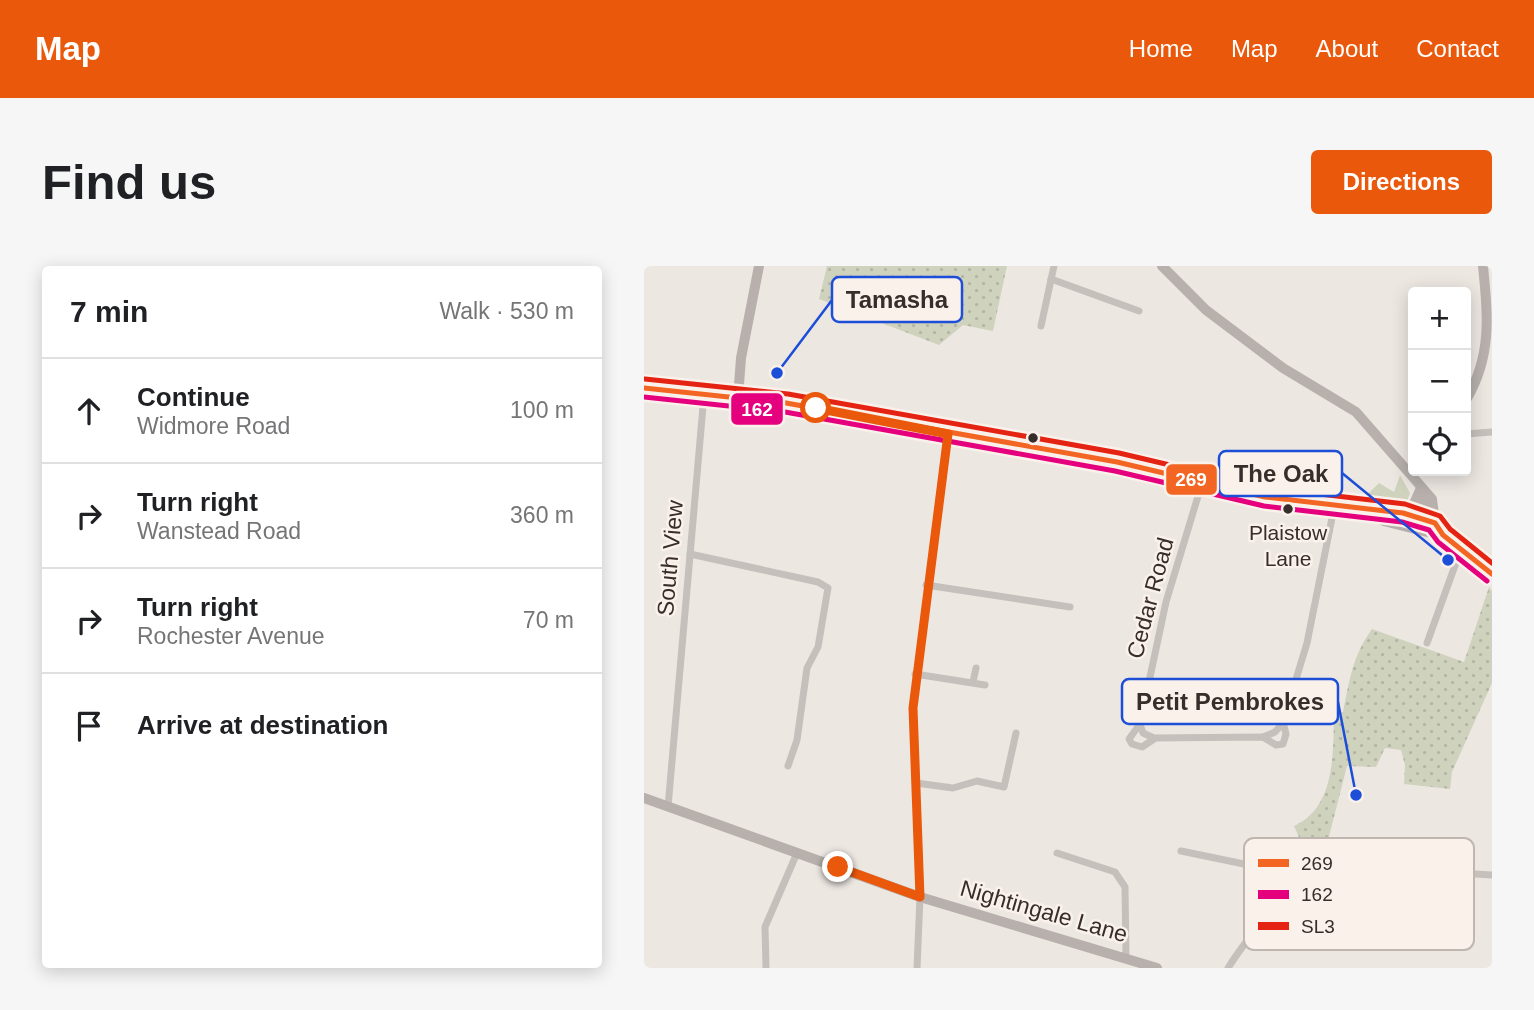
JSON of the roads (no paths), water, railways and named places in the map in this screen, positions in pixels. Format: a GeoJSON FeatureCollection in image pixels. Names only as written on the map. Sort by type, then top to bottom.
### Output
{"type":"FeatureCollection","features":[{"type":"Feature","properties":{"kind":"main road"},"geometry":{"type":"LineString","coordinates":[[644,388],[799,405],[948,434],[1117,462],[1202,483],[1334,508],[1375,512],[1385,510],[1439,529],[1492,574]]}},
{"type":"Feature","properties":{"kind":"street"},"geometry":{"type":"LineString","coordinates":[[738,398],[741,358],[759,266]]}},
{"type":"Feature","properties":{"kind":"street"},"geometry":{"type":"LineString","coordinates":[[1041,326],[1054,266]]}},
{"type":"Feature","properties":{"kind":"street"},"geometry":{"type":"LineString","coordinates":[[1162,266],[1206,310],[1283,368],[1356,412],[1408,465]]}},
{"type":"Feature","properties":{"kind":"street"},"geometry":{"type":"LineString","coordinates":[[1471,392],[1490,356],[1483,266]]}},
{"type":"Feature","properties":{"kind":"street"},"geometry":{"type":"LineString","coordinates":[[1051,279],[1139,311]]}},
{"type":"Feature","properties":{"kind":"street","name":"South View"},"geometry":{"type":"LineString","coordinates":[[668,807],[704,395]]}},
{"type":"Feature","properties":{"kind":"street"},"geometry":{"type":"LineString","coordinates":[[1471,434],[1492,432]]}},
{"type":"Feature","properties":{"kind":"street"},"geometry":{"type":"LineString","coordinates":[[917,968],[920,897],[913,708],[926,585],[948,434]]}},
{"type":"Feature","properties":{"kind":"street"},"geometry":{"type":"LineString","coordinates":[[1415,476],[1423,491],[1432,499],[1439,529]]}},
{"type":"Feature","properties":{"kind":"street","name":"Cedar Road"},"geometry":{"type":"LineString","coordinates":[[1154,738],[1142,747],[1132,744],[1131,733],[1140,724],[1166,602],[1202,483]]}},
{"type":"Feature","properties":{"kind":"street"},"geometry":{"type":"LineString","coordinates":[[1414,522],[1413,506],[1423,491]]}},
{"type":"Feature","properties":{"kind":"street"},"geometry":{"type":"LineString","coordinates":[[1140,724],[1143,733],[1154,738],[1264,737],[1275,732],[1283,722],[1307,643],[1334,508]]}},
{"type":"Feature","properties":{"kind":"street"},"geometry":{"type":"LineString","coordinates":[[1427,643],[1457,560],[1464,550]]}},
{"type":"Feature","properties":{"kind":"street"},"geometry":{"type":"LineString","coordinates":[[690,554],[818,582],[828,588],[818,647],[807,668],[801,716],[788,766]]}},
{"type":"Feature","properties":{"kind":"street"},"geometry":{"type":"LineString","coordinates":[[926,585],[1070,607]]}},
{"type":"Feature","properties":{"kind":"street"},"geometry":{"type":"LineString","coordinates":[[973,682],[976,668]]}},
{"type":"Feature","properties":{"kind":"street"},"geometry":{"type":"LineString","coordinates":[[915,674],[985,685]]}},
{"type":"Feature","properties":{"kind":"street"},"geometry":{"type":"LineString","coordinates":[[1264,737],[1276,746],[1283,744],[1286,734],[1283,722]]}},
{"type":"Feature","properties":{"kind":"street"},"geometry":{"type":"LineString","coordinates":[[916,783],[953,788],[977,781],[1004,787],[1016,733]]}},
{"type":"Feature","properties":{"kind":"street","name":"Nightingale Lane"},"geometry":{"type":"LineString","coordinates":[[644,798],[920,897],[1126,956],[1157,968]]}},
{"type":"Feature","properties":{"kind":"street"},"geometry":{"type":"LineString","coordinates":[[1181,851],[1244,864]]}},
{"type":"Feature","properties":{"kind":"street"},"geometry":{"type":"LineString","coordinates":[[766,968],[765,928],[797,853]]}},
{"type":"Feature","properties":{"kind":"street"},"geometry":{"type":"LineString","coordinates":[[1057,853],[1115,872],[1125,887],[1126,956]]}},
{"type":"Feature","properties":{"kind":"street"},"geometry":{"type":"LineString","coordinates":[[1474,874],[1492,875]]}},
{"type":"Feature","properties":{"kind":"street"},"geometry":{"type":"LineString","coordinates":[[1228,968],[1244,948]]}},
{"type":"Feature","properties":{"kind":"place","name":"Tamasha"},"geometry":{"type":"Point","coordinates":[777,373]}},
{"type":"Feature","properties":{"kind":"place","name":"Plaistow Lane"},"geometry":{"type":"Point","coordinates":[1288,509]}},
{"type":"Feature","properties":{"kind":"place","name":"The Oak"},"geometry":{"type":"Point","coordinates":[1448,560]}},
{"type":"Feature","properties":{"kind":"place","name":"Petit Pembrokes"},"geometry":{"type":"Point","coordinates":[1356,795]}}]}
